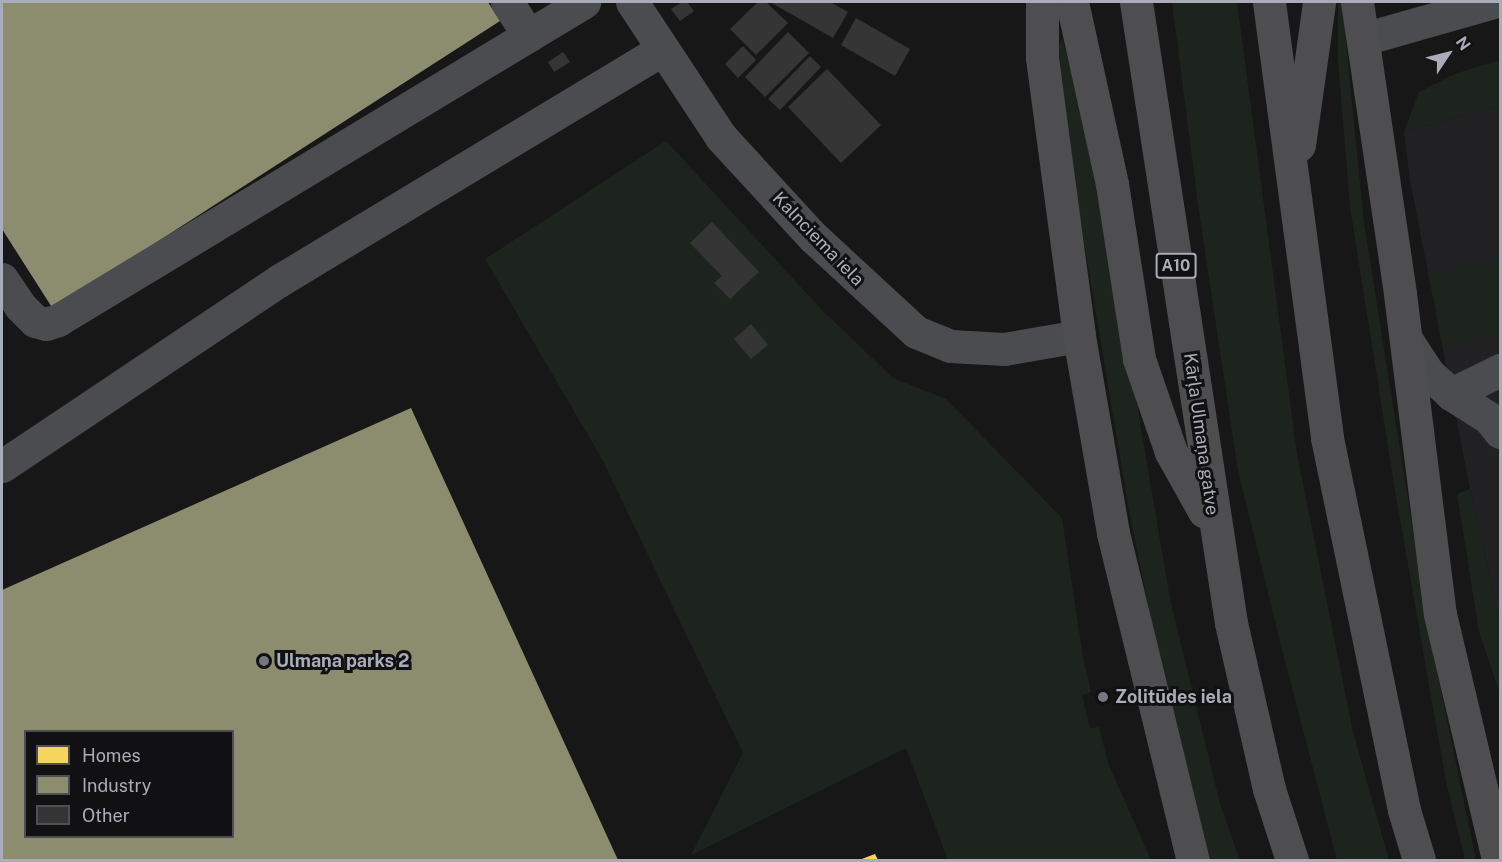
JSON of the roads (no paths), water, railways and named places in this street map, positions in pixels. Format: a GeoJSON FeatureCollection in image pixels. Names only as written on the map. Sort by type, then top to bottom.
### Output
{"type":"FeatureCollection","features":[{"type":"Feature","properties":{"kind":"highway"},"geometry":{"type":"LineString","coordinates":[[1042,2],[1042,58],[1080,336],[1113,533],[1193,861]]}},
{"type":"Feature","properties":{"kind":"highway"},"geometry":{"type":"LineString","coordinates":[[1072,2],[1112,184],[1139,359],[1171,452],[1215,531]]}},
{"type":"Feature","properties":{"kind":"highway","name":"Kārļa Ulmaņa gatve"},"geometry":{"type":"LineString","coordinates":[[1136,2],[1215,531],[1234,643],[1269,789],[1292,861]]}},
{"type":"Feature","properties":{"kind":"highway"},"geometry":{"type":"LineString","coordinates":[[1269,2],[1327,438],[1404,810],[1419,861]]}},
{"type":"Feature","properties":{"kind":"highway"},"geometry":{"type":"LineString","coordinates":[[1293,189],[1319,2]]}},
{"type":"Feature","properties":{"kind":"highway"},"geometry":{"type":"LineString","coordinates":[[1357,2],[1406,339],[1440,614],[1498,861]]}},
{"type":"Feature","properties":{"kind":"street"},"geometry":{"type":"LineString","coordinates":[[507,2],[529,36]]}},
{"type":"Feature","properties":{"kind":"street"},"geometry":{"type":"LineString","coordinates":[[2,279],[20,306],[35,321],[46,324],[57,320],[584,2]]}},
{"type":"Feature","properties":{"kind":"street","name":"Kalnciema iela"},"geometry":{"type":"LineString","coordinates":[[632,2],[721,136],[813,237],[916,332],[950,346],[1004,349],[1080,336]]}},
{"type":"Feature","properties":{"kind":"street"},"geometry":{"type":"LineString","coordinates":[[1363,39],[1494,2]]}},
{"type":"Feature","properties":{"kind":"street"},"geometry":{"type":"LineString","coordinates":[[2,466],[280,280],[662,50]]}},
{"type":"Feature","properties":{"kind":"street"},"geometry":{"type":"LineString","coordinates":[[1406,339],[1428,373],[1451,394],[1489,418],[1500,432]]}},
{"type":"Feature","properties":{"kind":"street"},"geometry":{"type":"LineString","coordinates":[[1451,394],[1500,370]]}},
{"type":"Feature","properties":{"kind":"place","name":"Ulmaņa parks 2"},"geometry":{"type":"Point","coordinates":[264,661]}},
{"type":"Feature","properties":{"kind":"place","name":"Zolitūdes iela"},"geometry":{"type":"Point","coordinates":[1103,697]}}]}
